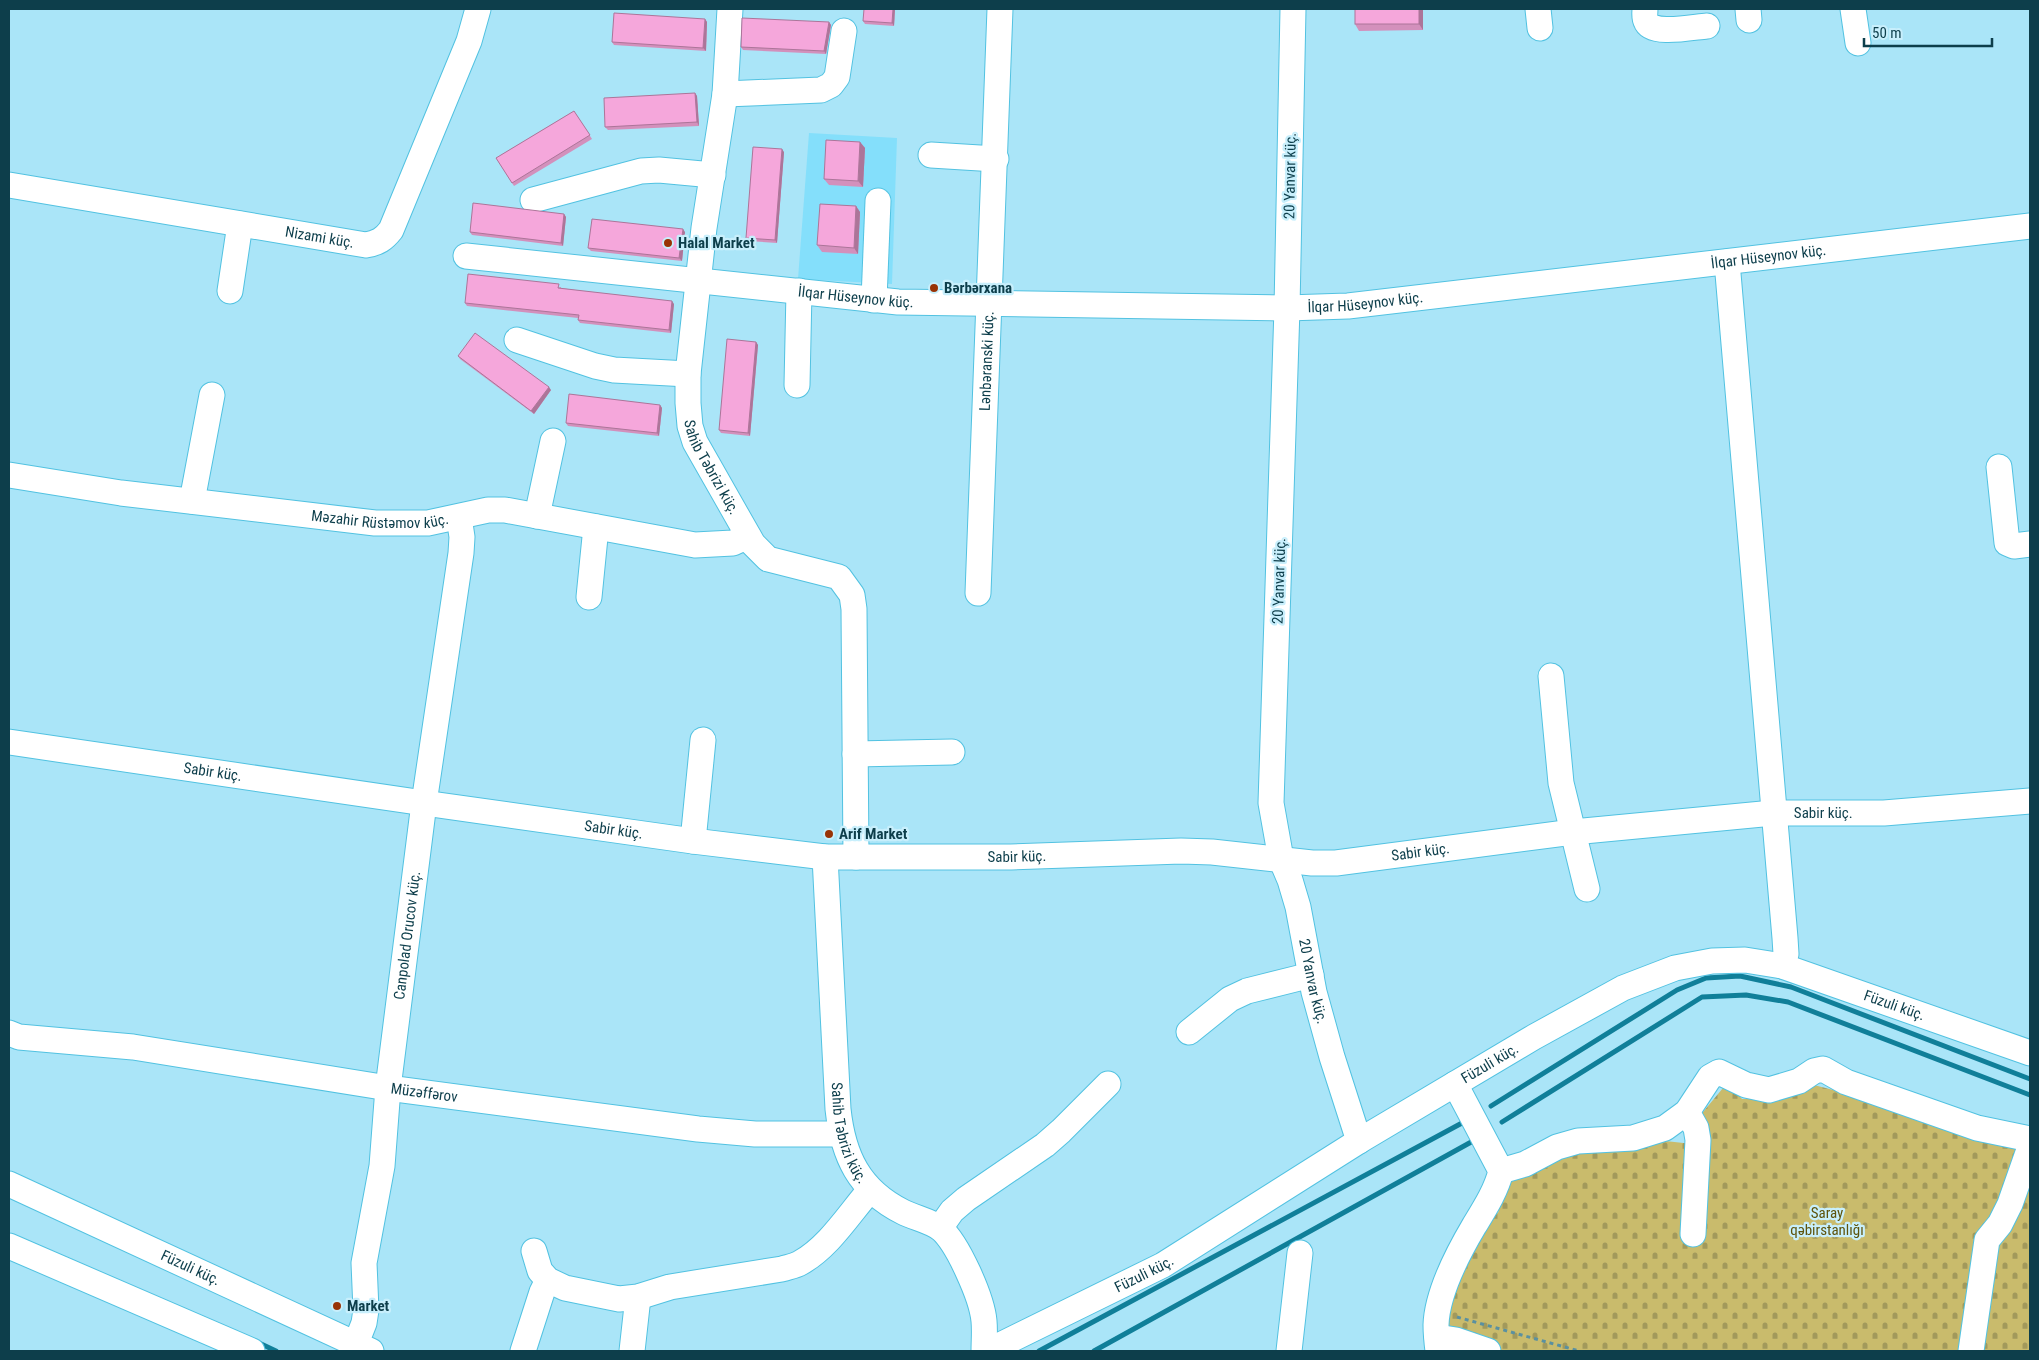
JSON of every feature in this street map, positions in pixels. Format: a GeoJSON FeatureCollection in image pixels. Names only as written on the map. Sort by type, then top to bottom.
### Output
{"type":"FeatureCollection","features":[{"type":"Feature","properties":{"kind":"street","name":"Nizami küç."},"geometry":{"type":"LineString","coordinates":[[9,185],[366,245],[383,240],[391,230],[456,73],[469,41],[478,9]]}},
{"type":"Feature","properties":{"kind":"street","name":"Sahib Təbrizi küç."},"geometry":{"type":"LineString","coordinates":[[730,9],[725,94],[707,207],[688,374],[690,426],[694,442],[753,544],[768,558],[839,577],[852,595],[854,608],[856,857]]}},
{"type":"Feature","properties":{"kind":"street","name":"Lənbəranski küç."},"geometry":{"type":"LineString","coordinates":[[978,593],[996,159],[1000,9]]}},
{"type":"Feature","properties":{"kind":"street","name":"20 Yanvar küç."},"geometry":{"type":"LineString","coordinates":[[1293,9],[1287,308],[1271,803],[1281,859],[1298,907],[1311,975],[1332,1057],[1359,1141]]}},
{"type":"Feature","properties":{"kind":"street"},"geometry":{"type":"LineString","coordinates":[[1645,9],[1646,21],[1651,28],[1661,30],[1707,26]]}},
{"type":"Feature","properties":{"kind":"street"},"geometry":{"type":"LineString","coordinates":[[1853,9],[1858,43]]}},
{"type":"Feature","properties":{"kind":"street"},"geometry":{"type":"LineString","coordinates":[[725,94],[821,90],[831,85],[837,77],[844,31]]}},
{"type":"Feature","properties":{"kind":"street"},"geometry":{"type":"LineString","coordinates":[[931,155],[996,159]]}},
{"type":"Feature","properties":{"kind":"street"},"geometry":{"type":"LineString","coordinates":[[533,200],[641,171],[659,170],[713,175]]}},
{"type":"Feature","properties":{"kind":"street"},"geometry":{"type":"LineString","coordinates":[[874,300],[878,201]]}},
{"type":"Feature","properties":{"kind":"street"},"geometry":{"type":"LineString","coordinates":[[230,291],[240,224]]}},
{"type":"Feature","properties":{"kind":"street","name":"İlqar Hüseynov küç."},"geometry":{"type":"LineString","coordinates":[[466,256],[874,300],[990,304],[1287,308],[1348,306],[2030,226]]}},
{"type":"Feature","properties":{"kind":"street"},"geometry":{"type":"LineString","coordinates":[[1727,262],[1785,938],[1786,954],[1782,966]]}},
{"type":"Feature","properties":{"kind":"street"},"geometry":{"type":"LineString","coordinates":[[797,385],[799,291]]}},
{"type":"Feature","properties":{"kind":"street"},"geometry":{"type":"LineString","coordinates":[[517,340],[595,366],[614,370],[688,374]]}},
{"type":"Feature","properties":{"kind":"street"},"geometry":{"type":"LineString","coordinates":[[192,501],[212,395]]}},
{"type":"Feature","properties":{"kind":"street"},"geometry":{"type":"LineString","coordinates":[[536,516],[553,441]]}},
{"type":"Feature","properties":{"kind":"street"},"geometry":{"type":"LineString","coordinates":[[1999,467],[2007,543],[2014,546],[2030,544]]}},
{"type":"Feature","properties":{"kind":"street","name":"Məzahir Rüstəmov küç."},"geometry":{"type":"LineString","coordinates":[[9,475],[121,493],[375,523],[428,523],[488,510],[505,510],[695,545],[732,543],[748,536]]}},
{"type":"Feature","properties":{"kind":"street","name":"Canpolad Orucov küç."},"geometry":{"type":"LineString","coordinates":[[360,1349],[366,1310],[364,1263],[382,1166],[388,1088],[424,803],[461,553],[462,537],[459,517]]}},
{"type":"Feature","properties":{"kind":"street"},"geometry":{"type":"LineString","coordinates":[[589,597],[596,527]]}},
{"type":"Feature","properties":{"kind":"street"},"geometry":{"type":"LineString","coordinates":[[1551,676],[1562,783],[1587,889]]}},
{"type":"Feature","properties":{"kind":"street"},"geometry":{"type":"LineString","coordinates":[[693,841],[703,740]]}},
{"type":"Feature","properties":{"kind":"street","name":"Sabir küç."},"geometry":{"type":"LineString","coordinates":[[9,742],[693,841],[825,857],[1011,857],[1181,851],[1212,852],[1312,863],[1336,863],[1573,832],[1773,813],[1884,813],[2030,801]]}},
{"type":"Feature","properties":{"kind":"street"},"geometry":{"type":"LineString","coordinates":[[855,754],[952,752]]}},
{"type":"Feature","properties":{"kind":"street","name":"Sahib Təbrizi küç."},"geometry":{"type":"LineString","coordinates":[[825,857],[841,1134],[844,1147],[870,1190],[888,1205],[940,1228],[951,1240],[980,1303],[984,1321],[984,1351]]}},
{"type":"Feature","properties":{"kind":"street","name":"Füzuli küç."},"geometry":{"type":"LineString","coordinates":[[988,1351],[1163,1265],[1359,1141],[1534,1036],[1623,988],[1675,968],[1712,961],[1745,960],[1782,966],[2030,1053]]}},
{"type":"Feature","properties":{"kind":"street"},"geometry":{"type":"LineString","coordinates":[[1190,1032],[1230,999],[1247,991],[1311,975]]}},
{"type":"Feature","properties":{"kind":"street","name":"Müzəffərov"},"geometry":{"type":"LineString","coordinates":[[9,1033],[20,1036],[133,1047],[388,1088],[698,1129],[755,1134],[841,1134]]}},
{"type":"Feature","properties":{"kind":"street"},"geometry":{"type":"LineString","coordinates":[[1501,1171],[1525,1164],[1557,1147],[1578,1141],[1632,1138],[1665,1128],[1687,1112],[1710,1077],[1720,1072],[1746,1085],[1769,1090],[1799,1082],[1814,1071],[1823,1069],[1846,1082],[1977,1128],[2030,1139]]}},
{"type":"Feature","properties":{"kind":"street"},"geometry":{"type":"LineString","coordinates":[[940,1228],[952,1211],[966,1199],[1045,1145],[1108,1084]]}},
{"type":"Feature","properties":{"kind":"street"},"geometry":{"type":"LineString","coordinates":[[1455,1084],[1501,1171],[1492,1195],[1458,1253],[1438,1311],[1438,1344],[1456,1340],[1488,1351]]}},
{"type":"Feature","properties":{"kind":"street"},"geometry":{"type":"LineString","coordinates":[[1687,1112],[1696,1128],[1698,1140],[1693,1234]]}},
{"type":"Feature","properties":{"kind":"street"},"geometry":{"type":"LineString","coordinates":[[1970,1351],[1987,1240],[2000,1224],[2010,1204],[2030,1147]]}},
{"type":"Feature","properties":{"kind":"street","name":"Füzuli küç."},"geometry":{"type":"LineString","coordinates":[[9,1184],[360,1349]]}},
{"type":"Feature","properties":{"kind":"street"},"geometry":{"type":"LineString","coordinates":[[534,1251],[540,1271],[548,1280],[565,1288],[619,1299],[638,1297],[670,1287],[782,1269],[799,1264],[831,1236],[870,1190]]}},
{"type":"Feature","properties":{"kind":"street"},"geometry":{"type":"LineString","coordinates":[[9,1246],[252,1351]]}},
{"type":"Feature","properties":{"kind":"street"},"geometry":{"type":"LineString","coordinates":[[1289,1351],[1300,1253]]}},
{"type":"Feature","properties":{"kind":"street"},"geometry":{"type":"LineString","coordinates":[[523,1351],[542,1292],[548,1280]]}},
{"type":"Feature","properties":{"kind":"street"},"geometry":{"type":"LineString","coordinates":[[632,1351],[638,1297]]}},
{"type":"Feature","properties":{"kind":"path"},"geometry":{"type":"LineString","coordinates":[[1438,1311],[1579,1351]]}},
{"type":"Feature","properties":{"kind":"shaded area"},"geometry":{"type":"Polygon","coordinates":[[[809,133],[897,138],[892,284],[798,279],[809,133]]]}},
{"type":"Feature","properties":{"kind":"green space","name":"Saray qəbirstanlığı"},"geometry":{"type":"Polygon","coordinates":[[[1814,1085],[2030,1145],[2030,1351],[1443,1351],[1442,1324],[1484,1216],[1498,1213],[1505,1182],[1567,1149],[1656,1140],[1702,1145],[1703,1112],[1723,1088],[1733,1089],[1742,1099],[1789,1098],[1814,1085]]]}},
{"type":"Feature","properties":{"kind":"building"},"geometry":{"type":"Polygon","coordinates":[[[864,9],[893,9],[892,23],[863,21],[864,9]]]}},
{"type":"Feature","properties":{"kind":"building"},"geometry":{"type":"Polygon","coordinates":[[[1355,9],[1419,9],[1419,24],[1355,24],[1355,9]]]}},
{"type":"Feature","properties":{"kind":"building"},"geometry":{"type":"Polygon","coordinates":[[[614,13],[705,19],[703,48],[612,42],[614,13]]]}},
{"type":"Feature","properties":{"kind":"building"},"geometry":{"type":"Polygon","coordinates":[[[742,18],[829,22],[824,51],[741,47],[742,18]]]}},
{"type":"Feature","properties":{"kind":"building"},"geometry":{"type":"Polygon","coordinates":[[[695,93],[697,122],[605,127],[604,98],[695,93]]]}},
{"type":"Feature","properties":{"kind":"building"},"geometry":{"type":"Polygon","coordinates":[[[574,111],[590,135],[512,183],[496,158],[574,111]]]}},
{"type":"Feature","properties":{"kind":"building"},"geometry":{"type":"Polygon","coordinates":[[[826,140],[860,142],[858,181],[824,179],[826,140]]]}},
{"type":"Feature","properties":{"kind":"building"},"geometry":{"type":"Polygon","coordinates":[[[753,147],[782,149],[775,240],[746,238],[753,147]]]}},
{"type":"Feature","properties":{"kind":"building"},"geometry":{"type":"Polygon","coordinates":[[[473,203],[564,214],[561,243],[470,232],[473,203]]]}},
{"type":"Feature","properties":{"kind":"building"},"geometry":{"type":"Polygon","coordinates":[[[820,204],[856,206],[854,248],[817,245],[820,204]]]}},
{"type":"Feature","properties":{"kind":"building"},"geometry":{"type":"Polygon","coordinates":[[[592,219],[683,229],[679,258],[588,248],[592,219]]]}},
{"type":"Feature","properties":{"kind":"building"},"geometry":{"type":"Polygon","coordinates":[[[468,274],[559,284],[558,288],[672,301],[669,330],[578,320],[579,315],[465,303],[468,274]]]}},
{"type":"Feature","properties":{"kind":"building"},"geometry":{"type":"Polygon","coordinates":[[[475,333],[549,387],[531,411],[458,356],[475,333]]]}},
{"type":"Feature","properties":{"kind":"building"},"geometry":{"type":"Polygon","coordinates":[[[727,339],[756,342],[748,433],[719,430],[727,339]]]}},
{"type":"Feature","properties":{"kind":"building"},"geometry":{"type":"Polygon","coordinates":[[[569,394],[660,405],[657,433],[566,423],[569,394]]]}},
{"type":"Feature","properties":{"kind":"waterway"},"geometry":{"type":"LineString","coordinates":[[1491,1106],[1677,990],[1706,978],[1740,976],[1791,987],[2030,1079]]}},
{"type":"Feature","properties":{"kind":"waterway"},"geometry":{"type":"LineString","coordinates":[[1502,1122],[1702,997],[1746,995],[1788,1002],[2030,1095]]}},
{"type":"Feature","properties":{"kind":"waterway"},"geometry":{"type":"LineString","coordinates":[[1039,1351],[1462,1123]]}},
{"type":"Feature","properties":{"kind":"waterway"},"geometry":{"type":"LineString","coordinates":[[1094,1351],[1473,1141]]}},
{"type":"Feature","properties":{"kind":"waterway"},"geometry":{"type":"LineString","coordinates":[[259,1343],[276,1351]]}},
{"type":"Feature","properties":{"kind":"place","name":"Halal Market"},"geometry":{"type":"Point","coordinates":[668,243]}},
{"type":"Feature","properties":{"kind":"place","name":"Bərbərxana"},"geometry":{"type":"Point","coordinates":[934,288]}},
{"type":"Feature","properties":{"kind":"place","name":"Arif Market"},"geometry":{"type":"Point","coordinates":[829,834]}},
{"type":"Feature","properties":{"kind":"place","name":"Market"},"geometry":{"type":"Point","coordinates":[337,1306]}}]}
